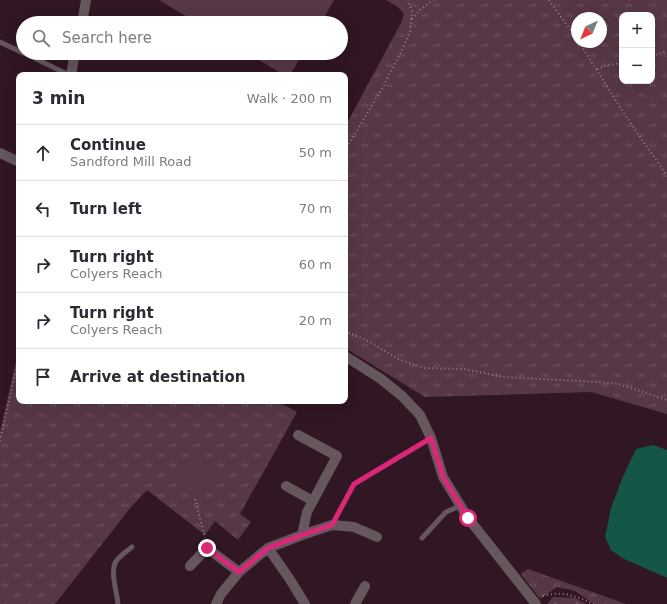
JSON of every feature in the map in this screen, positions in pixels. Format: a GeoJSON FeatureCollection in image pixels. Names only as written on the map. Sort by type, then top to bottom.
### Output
{"type":"FeatureCollection","features":[{"type":"Feature","properties":{"kind":"street"},"geometry":{"type":"LineString","coordinates":[[83,16],[86,0]]}},
{"type":"Feature","properties":{"kind":"street"},"geometry":{"type":"LineString","coordinates":[[71,72],[73,60]]}},
{"type":"Feature","properties":{"kind":"street"},"geometry":{"type":"LineString","coordinates":[[0,153],[16,161]]}},
{"type":"Feature","properties":{"kind":"street"},"geometry":{"type":"LineString","coordinates":[[348,358],[381,379],[402,396],[420,415],[431,438],[443,477],[460,506],[534,602]]}},
{"type":"Feature","properties":{"kind":"street"},"geometry":{"type":"LineString","coordinates":[[298,435],[336,456],[307,512],[302,535]]}},
{"type":"Feature","properties":{"kind":"street"},"geometry":{"type":"LineString","coordinates":[[286,486],[313,501]]}},
{"type":"Feature","properties":{"kind":"street"},"geometry":{"type":"LineString","coordinates":[[216,604],[221,594],[239,572],[268,548],[332,525],[354,526],[377,537]]}},
{"type":"Feature","properties":{"kind":"street"},"geometry":{"type":"LineString","coordinates":[[190,566],[207,548],[239,572]]}},
{"type":"Feature","properties":{"kind":"street"},"geometry":{"type":"LineString","coordinates":[[268,548],[305,604]]}},
{"type":"Feature","properties":{"kind":"street"},"geometry":{"type":"LineString","coordinates":[[355,604],[365,586]]}},
{"type":"Feature","properties":{"kind":"lane"},"geometry":{"type":"LineString","coordinates":[[0,42],[16,50]]}},
{"type":"Feature","properties":{"kind":"lane"},"geometry":{"type":"LineString","coordinates":[[38,60],[64,72]]}},
{"type":"Feature","properties":{"kind":"lane"},"geometry":{"type":"LineString","coordinates":[[422,538],[446,512],[460,506]]}},
{"type":"Feature","properties":{"kind":"lane"},"geometry":{"type":"LineString","coordinates":[[118,604],[118,593],[113,567],[117,560],[132,547]]}},
{"type":"Feature","properties":{"kind":"path"},"geometry":{"type":"LineString","coordinates":[[348,146],[384,85],[410,32],[412,11],[408,0]]}},
{"type":"Feature","properties":{"kind":"path"},"geometry":{"type":"LineString","coordinates":[[411,20],[420,10],[433,0]]}},
{"type":"Feature","properties":{"kind":"path"},"geometry":{"type":"LineString","coordinates":[[549,0],[571,31]]}},
{"type":"Feature","properties":{"kind":"path"},"geometry":{"type":"LineString","coordinates":[[583,48],[623,112],[667,176]]}},
{"type":"Feature","properties":{"kind":"path"},"geometry":{"type":"LineString","coordinates":[[655,55],[667,51]]}},
{"type":"Feature","properties":{"kind":"path"},"geometry":{"type":"LineString","coordinates":[[597,69],[619,63]]}},
{"type":"Feature","properties":{"kind":"path"},"geometry":{"type":"LineString","coordinates":[[348,332],[370,342],[398,359],[424,368],[464,369],[504,377],[619,384],[667,400]]}},
{"type":"Feature","properties":{"kind":"path"},"geometry":{"type":"LineString","coordinates":[[0,441],[16,369]]}},
{"type":"Feature","properties":{"kind":"path"},"geometry":{"type":"LineString","coordinates":[[332,525],[354,484],[431,438]]}},
{"type":"Feature","properties":{"kind":"path"},"geometry":{"type":"LineString","coordinates":[[194,499],[207,548]]}},
{"type":"Feature","properties":{"kind":"path"},"geometry":{"type":"LineString","coordinates":[[534,602],[550,594],[564,594],[594,604]]}},
{"type":"Feature","properties":{"kind":"green space"},"geometry":{"type":"Polygon","coordinates":[[[159,0],[334,0],[325,16],[185,16],[159,0]]]}},
{"type":"Feature","properties":{"kind":"green space"},"geometry":{"type":"Polygon","coordinates":[[[386,0],[667,0],[667,414],[591,392],[425,397],[348,350],[348,121],[402,21],[404,14],[398,7],[386,0]]]}},
{"type":"Feature","properties":{"kind":"green space"},"geometry":{"type":"Polygon","coordinates":[[[259,60],[299,60],[292,72],[279,72],[259,60]]]}},
{"type":"Feature","properties":{"kind":"green space"},"geometry":{"type":"Polygon","coordinates":[[[16,361],[16,404],[282,404],[297,412],[240,514],[251,522],[238,540],[215,521],[205,535],[147,490],[131,507],[55,604],[0,604],[0,432],[16,361]]]}},
{"type":"Feature","properties":{"kind":"green space"},"geometry":{"type":"Polygon","coordinates":[[[198,457],[216,478],[195,499],[177,479],[198,457]]]}},
{"type":"Feature","properties":{"kind":"green space"},"geometry":{"type":"Polygon","coordinates":[[[528,569],[626,604],[594,604],[575,591],[557,587],[540,599],[521,574],[528,569]]]}},
{"type":"Feature","properties":{"kind":"green space"},"geometry":{"type":"Polygon","coordinates":[[[553,597],[575,598],[586,604],[547,604],[553,597]]]}},
{"type":"Feature","properties":{"kind":"shaded area"},"geometry":{"type":"Polygon","coordinates":[[[653,445],[667,450],[667,578],[622,558],[611,550],[605,537],[611,508],[636,449],[653,445]]]}},
{"type":"Feature","properties":{"kind":"route"},"geometry":{"type":"LineString","coordinates":[[207,548],[239,572],[268,548],[332,525],[354,484],[431,438],[443,477],[468,518]]}}]}
